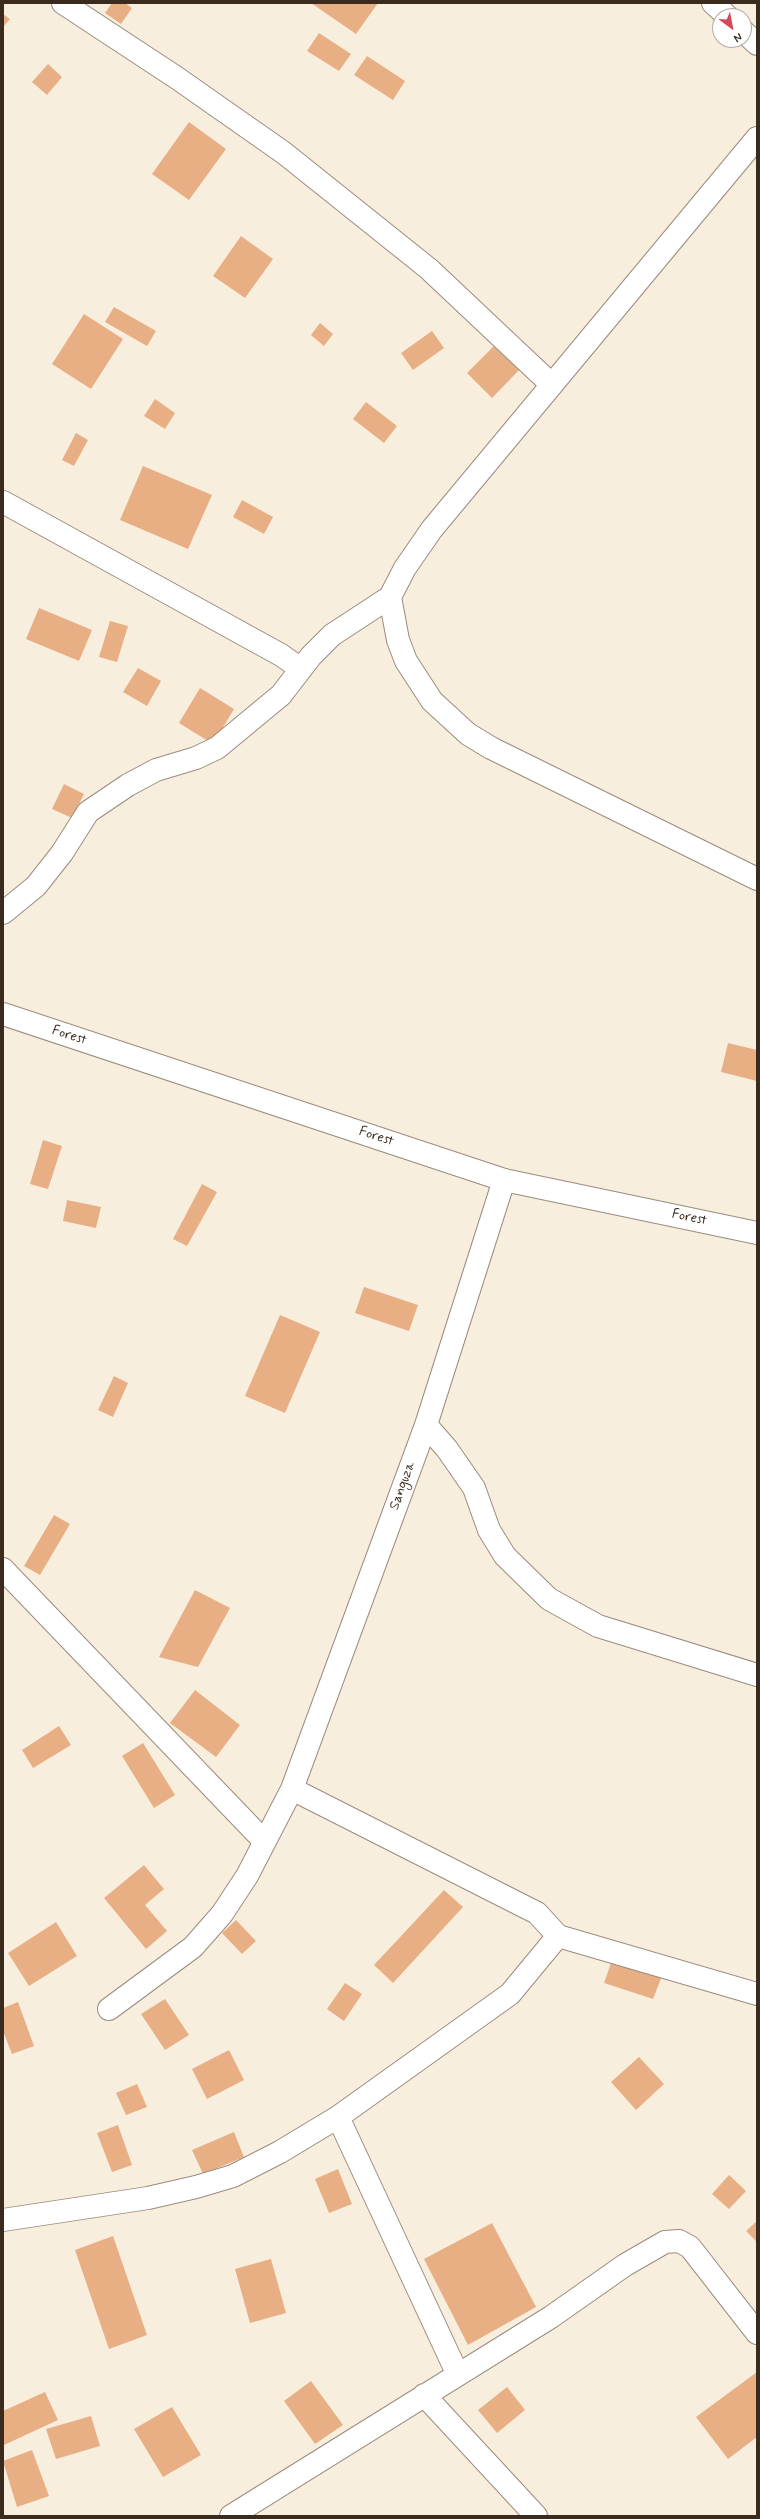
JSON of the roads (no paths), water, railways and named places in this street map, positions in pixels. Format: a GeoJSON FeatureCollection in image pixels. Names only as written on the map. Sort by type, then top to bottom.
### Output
{"type":"FeatureCollection","features":[{"type":"Feature","properties":{"kind":"street"},"geometry":{"type":"LineString","coordinates":[[63,3],[177,78],[284,152],[429,269],[552,385]]}},
{"type":"Feature","properties":{"kind":"street"},"geometry":{"type":"LineString","coordinates":[[3,913],[36,886],[62,853],[88,812],[128,785],[156,770],[196,758],[217,748],[281,695],[301,669],[332,636],[390,597],[405,568],[432,529],[757,138]]}},
{"type":"Feature","properties":{"kind":"street"},"geometry":{"type":"LineString","coordinates":[[3,502],[281,655],[301,669]]}},
{"type":"Feature","properties":{"kind":"street"},"geometry":{"type":"LineString","coordinates":[[390,597],[398,640],[406,661],[432,701],[468,734],[491,748],[757,879]]}},
{"type":"Feature","properties":{"kind":"street","name":"Forest"},"geometry":{"type":"LineString","coordinates":[[3,1014],[504,1180],[757,1233]]}},
{"type":"Feature","properties":{"kind":"street","name":"Sanguza"},"geometry":{"type":"LineString","coordinates":[[109,2009],[193,1947],[222,1914],[247,1876],[292,1789],[426,1425],[504,1180]]}},
{"type":"Feature","properties":{"kind":"street"},"geometry":{"type":"LineString","coordinates":[[426,1425],[447,1449],[474,1488],[489,1530],[506,1556],[549,1600],[598,1626],[757,1675]]}},
{"type":"Feature","properties":{"kind":"street"},"geometry":{"type":"LineString","coordinates":[[3,1570],[264,1841]]}},
{"type":"Feature","properties":{"kind":"street"},"geometry":{"type":"LineString","coordinates":[[292,1789],[537,1913],[558,1936],[757,1994]]}},
{"type":"Feature","properties":{"kind":"street"},"geometry":{"type":"LineString","coordinates":[[3,2220],[148,2198],[218,2181],[233,2176],[280,2152],[338,2117],[510,1994],[558,1936]]}},
{"type":"Feature","properties":{"kind":"street"},"geometry":{"type":"LineString","coordinates":[[338,2117],[458,2375]]}},
{"type":"Feature","properties":{"kind":"street"},"geometry":{"type":"LineString","coordinates":[[231,2516],[551,2317],[625,2265],[665,2242],[679,2241],[690,2247],[757,2333]]}},
{"type":"Feature","properties":{"kind":"street"},"geometry":{"type":"LineString","coordinates":[[424,2395],[536,2516]]}}]}
